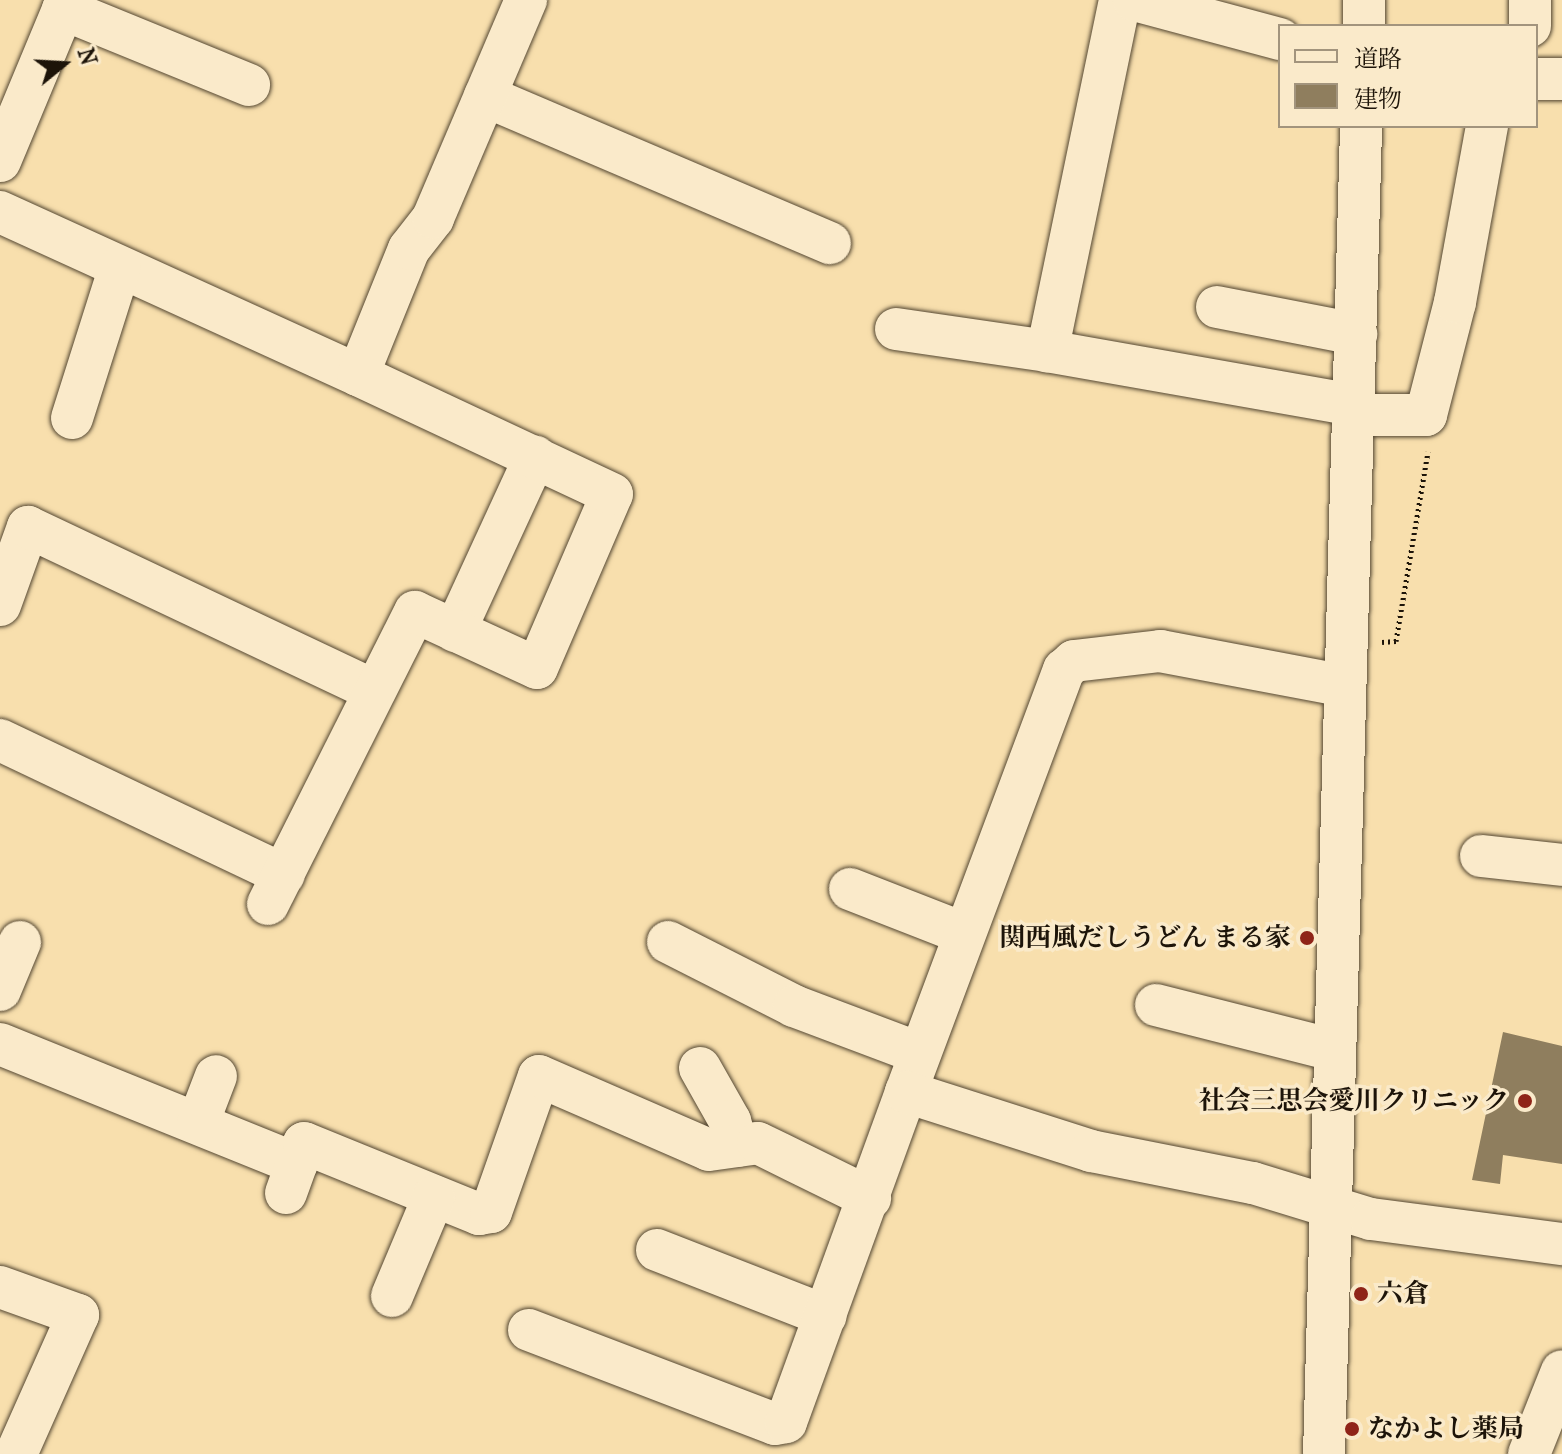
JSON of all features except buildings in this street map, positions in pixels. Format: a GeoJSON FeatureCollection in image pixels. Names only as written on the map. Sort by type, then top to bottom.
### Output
{"type":"FeatureCollection","features":[{"type":"Feature","properties":{"kind":"street"},"geometry":{"type":"LineString","coordinates":[[358,375],[409,249],[433,218],[526,0]]}},
{"type":"Feature","properties":{"kind":"street"},"geometry":{"type":"LineString","coordinates":[[1047,351],[1120,0]]}},
{"type":"Feature","properties":{"kind":"street"},"geometry":{"type":"LineString","coordinates":[[1134,0],[1278,38]]}},
{"type":"Feature","properties":{"kind":"street"},"geometry":{"type":"LineString","coordinates":[[1364,0],[1364,24]]}},
{"type":"Feature","properties":{"kind":"street"},"geometry":{"type":"LineString","coordinates":[[1530,0],[1530,24]]}},
{"type":"Feature","properties":{"kind":"street"},"geometry":{"type":"LineString","coordinates":[[0,161],[65,4],[232,88]]}},
{"type":"Feature","properties":{"kind":"street"},"geometry":{"type":"LineString","coordinates":[[1538,79],[1562,79]]}},
{"type":"Feature","properties":{"kind":"street"},"geometry":{"type":"LineString","coordinates":[[485,96],[722,183],[830,243]]}},
{"type":"Feature","properties":{"kind":"street"},"geometry":{"type":"LineString","coordinates":[[1324,1454],[1361,128]]}},
{"type":"Feature","properties":{"kind":"street"},"geometry":{"type":"LineString","coordinates":[[896,329],[1047,351],[1204,367],[1354,410],[1426,415],[1455,302],[1487,128]]}},
{"type":"Feature","properties":{"kind":"street"},"geometry":{"type":"LineString","coordinates":[[0,212],[612,494],[537,668],[415,612],[373,690],[276,889],[0,740]]}},
{"type":"Feature","properties":{"kind":"street"},"geometry":{"type":"LineString","coordinates":[[72,418],[120,267]]}},
{"type":"Feature","properties":{"kind":"street"},"geometry":{"type":"LineString","coordinates":[[1217,307],[1356,334]]}},
{"type":"Feature","properties":{"kind":"street"},"geometry":{"type":"LineString","coordinates":[[455,631],[535,457]]}},
{"type":"Feature","properties":{"kind":"street"},"geometry":{"type":"LineString","coordinates":[[0,605],[32,514],[373,690]]}},
{"type":"Feature","properties":{"kind":"street"},"geometry":{"type":"LineString","coordinates":[[529,1329],[632,1354],[775,1424],[786,1422],[870,1198],[963,933],[1064,670],[1074,661],[1160,651],[1346,666]]}},
{"type":"Feature","properties":{"kind":"street"},"geometry":{"type":"LineString","coordinates":[[1481,856],[1562,865]]}},
{"type":"Feature","properties":{"kind":"street"},"geometry":{"type":"LineString","coordinates":[[850,889],[963,933]]}},
{"type":"Feature","properties":{"kind":"street"},"geometry":{"type":"LineString","coordinates":[[0,990],[20,942]]}},
{"type":"Feature","properties":{"kind":"street"},"geometry":{"type":"LineString","coordinates":[[668,942],[764,978],[912,1072],[1091,1151],[1329,1203],[1371,1219],[1562,1244]]}},
{"type":"Feature","properties":{"kind":"street"},"geometry":{"type":"LineString","coordinates":[[1156,1005],[1334,1050]]}},
{"type":"Feature","properties":{"kind":"street"},"geometry":{"type":"LineString","coordinates":[[0,1044],[198,1123],[292,1178],[304,1143],[479,1214],[491,1212],[539,1076],[709,1150],[758,1143],[870,1198]]}},
{"type":"Feature","properties":{"kind":"street"},"geometry":{"type":"LineString","coordinates":[[700,1068],[730,1121],[737,1146]]}},
{"type":"Feature","properties":{"kind":"street"},"geometry":{"type":"LineString","coordinates":[[198,1123],[216,1076]]}},
{"type":"Feature","properties":{"kind":"street"},"geometry":{"type":"LineString","coordinates":[[392,1296],[434,1196]]}},
{"type":"Feature","properties":{"kind":"street"},"geometry":{"type":"LineString","coordinates":[[680,1250],[826,1316]]}},
{"type":"Feature","properties":{"kind":"street"},"geometry":{"type":"LineString","coordinates":[[0,1287],[92,1323],[16,1454]]}},
{"type":"Feature","properties":{"kind":"street"},"geometry":{"type":"LineString","coordinates":[[1529,1454],[1562,1371]]}},
{"type":"Feature","properties":{"kind":"path"},"geometry":{"type":"LineString","coordinates":[[1346,666],[1396,641],[1428,449],[1426,415]]}},
{"type":"Feature","properties":{"kind":"place","name":"関西風だしうどん まる家"},"geometry":{"type":"Point","coordinates":[1307,938]}},
{"type":"Feature","properties":{"kind":"place","name":"社会三思会愛川クリニック"},"geometry":{"type":"Point","coordinates":[1525,1101]}},
{"type":"Feature","properties":{"kind":"place","name":"六倉"},"geometry":{"type":"Point","coordinates":[1361,1294]}},
{"type":"Feature","properties":{"kind":"place","name":"なかよし薬局"},"geometry":{"type":"Point","coordinates":[1352,1429]}}]}
